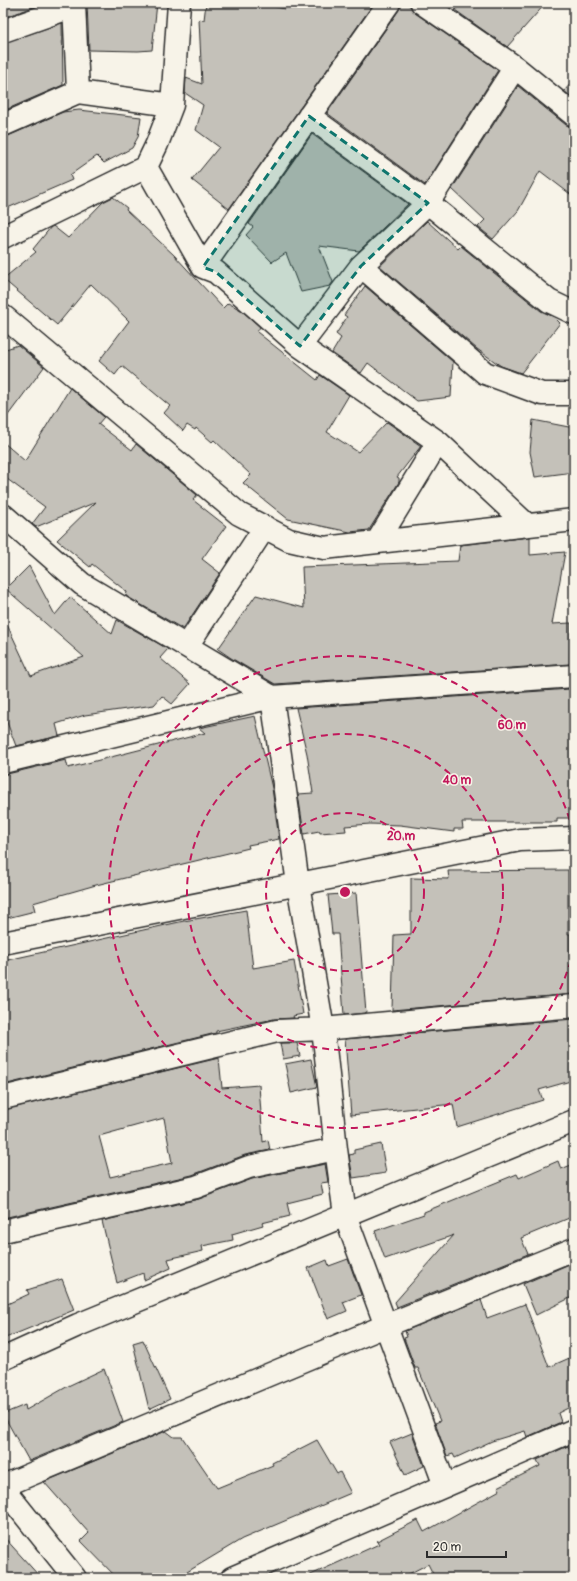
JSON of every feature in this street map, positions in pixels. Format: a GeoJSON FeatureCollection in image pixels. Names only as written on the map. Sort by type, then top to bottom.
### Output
{"type":"FeatureCollection","features":[{"type":"Feature","properties":{"kind":"street"},"geometry":{"type":"LineString","coordinates":[[3,237],[146,167],[157,144],[172,105],[178,3]]}},
{"type":"Feature","properties":{"kind":"street"},"geometry":{"type":"LineString","coordinates":[[203,267],[389,3]]}},
{"type":"Feature","properties":{"kind":"street"},"geometry":{"type":"LineString","coordinates":[[422,3],[515,67],[574,115]]}},
{"type":"Feature","properties":{"kind":"street"},"geometry":{"type":"LineString","coordinates":[[3,31],[74,4],[78,92]]}},
{"type":"Feature","properties":{"kind":"street"},"geometry":{"type":"LineString","coordinates":[[300,346],[362,266],[428,203],[515,67]]}},
{"type":"Feature","properties":{"kind":"street"},"geometry":{"type":"LineString","coordinates":[[3,125],[78,92],[172,105]]}},
{"type":"Feature","properties":{"kind":"street"},"geometry":{"type":"LineString","coordinates":[[309,116],[428,203],[549,301],[574,313]]}},
{"type":"Feature","properties":{"kind":"street"},"geometry":{"type":"LineString","coordinates":[[146,167],[203,267],[216,272],[300,346],[438,442],[526,525]]}},
{"type":"Feature","properties":{"kind":"street"},"geometry":{"type":"LineString","coordinates":[[362,266],[485,372],[542,394],[574,394]]}},
{"type":"Feature","properties":{"kind":"street"},"geometry":{"type":"LineString","coordinates":[[3,316],[239,514],[289,540],[324,548],[574,520]]}},
{"type":"Feature","properties":{"kind":"street"},"geometry":{"type":"LineString","coordinates":[[377,542],[438,442]]}},
{"type":"Feature","properties":{"kind":"street"},"geometry":{"type":"LineString","coordinates":[[3,515],[82,584],[272,697]]}},
{"type":"Feature","properties":{"kind":"street"},"geometry":{"type":"LineString","coordinates":[[187,646],[265,527]]}},
{"type":"Feature","properties":{"kind":"street"},"geometry":{"type":"LineString","coordinates":[[3,762],[272,697],[574,676]]}},
{"type":"Feature","properties":{"kind":"street"},"geometry":{"type":"LineString","coordinates":[[272,697],[298,884],[323,1029],[345,1215],[445,1486]]}},
{"type":"Feature","properties":{"kind":"street"},"geometry":{"type":"LineString","coordinates":[[3,944],[520,840],[574,838]]}},
{"type":"Feature","properties":{"kind":"street"},"geometry":{"type":"LineString","coordinates":[[3,1098],[277,1031],[323,1029],[574,1006]]}},
{"type":"Feature","properties":{"kind":"street"},"geometry":{"type":"LineString","coordinates":[[3,1360],[78,1325],[574,1122]]}},
{"type":"Feature","properties":{"kind":"street"},"geometry":{"type":"LineString","coordinates":[[3,1231],[196,1187],[249,1167],[336,1149]]}},
{"type":"Feature","properties":{"kind":"street"},"geometry":{"type":"LineString","coordinates":[[75,1578],[3,1487],[385,1326],[574,1249]]}},
{"type":"Feature","properties":{"kind":"street"},"geometry":{"type":"LineString","coordinates":[[246,1575],[574,1430]]}},
{"type":"Feature","properties":{"kind":"highlighted area"},"geometry":{"type":"Polygon","coordinates":[[[309,116],[428,203],[361,266],[300,346],[216,272],[203,267],[309,116]]]}},
{"type":"Feature","properties":{"kind":"building"},"geometry":{"type":"Polygon","coordinates":[[[3,3],[45,3],[3,18],[3,3]]]}},
{"type":"Feature","properties":{"kind":"building"},"geometry":{"type":"Polygon","coordinates":[[[87,3],[157,3],[152,50],[89,50],[87,3]]]}},
{"type":"Feature","properties":{"kind":"building"},"geometry":{"type":"Polygon","coordinates":[[[206,3],[259,3],[285,9],[288,3],[374,3],[229,209],[192,180],[219,147],[196,130],[203,105],[185,93],[186,78],[202,84],[199,19],[204,20],[206,3]]]}},
{"type":"Feature","properties":{"kind":"building"},"geometry":{"type":"Polygon","coordinates":[[[401,3],[405,3],[410,6],[415,13],[498,70],[425,185],[327,113],[399,10],[401,3]]]}},
{"type":"Feature","properties":{"kind":"building"},"geometry":{"type":"Polygon","coordinates":[[[462,3],[546,3],[507,47],[455,10],[462,3]]]}},
{"type":"Feature","properties":{"kind":"building"},"geometry":{"type":"Polygon","coordinates":[[[62,23],[63,85],[3,111],[3,43],[62,23]]]}},
{"type":"Feature","properties":{"kind":"building"},"geometry":{"type":"Polygon","coordinates":[[[574,80],[574,99],[564,91],[574,80]]]}},
{"type":"Feature","properties":{"kind":"building"},"geometry":{"type":"Polygon","coordinates":[[[518,86],[566,125],[574,127],[574,197],[540,171],[518,211],[493,239],[478,227],[485,220],[452,189],[518,86]]]}},
{"type":"Feature","properties":{"kind":"building"},"geometry":{"type":"Polygon","coordinates":[[[79,110],[141,117],[138,137],[132,148],[104,163],[97,156],[70,175],[72,180],[3,210],[3,137],[63,112],[79,110]]]}},
{"type":"Feature","properties":{"kind":"building"},"geometry":{"type":"Polygon","coordinates":[[[312,134],[408,204],[359,251],[319,246],[333,282],[330,286],[301,292],[286,253],[272,262],[246,235],[253,227],[249,224],[312,134]]]}},
{"type":"Feature","properties":{"kind":"building"},"geometry":{"type":"Polygon","coordinates":[[[113,197],[127,208],[126,210],[174,255],[223,308],[228,303],[241,310],[260,327],[257,332],[317,380],[320,375],[349,395],[327,432],[358,452],[387,422],[421,446],[397,477],[399,478],[399,482],[369,530],[350,532],[288,519],[243,483],[251,475],[214,440],[212,442],[196,428],[195,430],[187,425],[183,431],[164,413],[170,406],[122,366],[115,375],[99,361],[129,321],[91,284],[57,325],[3,279],[36,252],[33,249],[51,227],[53,226],[68,238],[103,202],[113,197]]]}},
{"type":"Feature","properties":{"kind":"building"},"geometry":{"type":"Polygon","coordinates":[[[427,221],[458,249],[461,246],[541,311],[554,317],[560,323],[521,373],[501,366],[477,349],[380,266],[427,221]]]}},
{"type":"Feature","properties":{"kind":"building"},"geometry":{"type":"Polygon","coordinates":[[[365,286],[453,362],[451,397],[417,401],[368,363],[361,373],[332,353],[341,338],[336,334],[347,317],[344,315],[365,286]]]}},
{"type":"Feature","properties":{"kind":"building"},"geometry":{"type":"Polygon","coordinates":[[[18,345],[44,367],[3,422],[3,350],[18,345]]]}},
{"type":"Feature","properties":{"kind":"building"},"geometry":{"type":"Polygon","coordinates":[[[70,388],[104,417],[98,424],[132,450],[136,444],[197,495],[193,500],[226,526],[202,559],[220,573],[183,629],[126,596],[127,592],[92,564],[90,567],[57,540],[96,502],[36,527],[32,524],[45,507],[3,476],[3,442],[25,461],[70,388]]]}},
{"type":"Feature","properties":{"kind":"building"},"geometry":{"type":"Polygon","coordinates":[[[533,420],[574,428],[574,472],[535,477],[530,452],[533,420]]]}},
{"type":"Feature","properties":{"kind":"building"},"geometry":{"type":"Polygon","coordinates":[[[530,537],[530,555],[565,552],[552,624],[571,623],[570,664],[275,684],[218,649],[256,595],[304,608],[302,567],[458,561],[460,545],[530,537]]]}},
{"type":"Feature","properties":{"kind":"building"},"geometry":{"type":"Polygon","coordinates":[[[29,566],[55,615],[70,597],[112,634],[117,620],[168,649],[160,658],[190,684],[172,704],[162,696],[154,705],[85,715],[56,724],[59,736],[16,746],[3,712],[3,616],[31,676],[84,657],[6,589],[29,566]]]}},
{"type":"Feature","properties":{"kind":"building"},"geometry":{"type":"Polygon","coordinates":[[[570,689],[570,691],[574,691],[574,818],[557,818],[557,822],[462,822],[463,829],[454,829],[454,832],[400,825],[370,824],[345,826],[346,831],[320,833],[319,831],[304,834],[298,794],[313,793],[307,754],[296,708],[570,689]]]}},
{"type":"Feature","properties":{"kind":"building"},"geometry":{"type":"Polygon","coordinates":[[[255,716],[272,788],[279,839],[248,845],[249,848],[96,885],[33,903],[35,911],[3,919],[3,775],[66,760],[68,768],[205,733],[199,728],[255,716]]]}},
{"type":"Feature","properties":{"kind":"building"},"geometry":{"type":"Polygon","coordinates":[[[568,870],[568,934],[570,934],[570,958],[574,959],[574,994],[392,1010],[394,935],[411,934],[411,878],[449,879],[448,871],[568,870]]]}},
{"type":"Feature","properties":{"kind":"building"},"geometry":{"type":"Polygon","coordinates":[[[356,893],[366,1013],[344,1015],[338,934],[332,934],[328,895],[356,893]]]}},
{"type":"Feature","properties":{"kind":"building"},"geometry":{"type":"Polygon","coordinates":[[[246,910],[253,968],[294,961],[303,1014],[293,1016],[294,1018],[274,1019],[216,1031],[216,1033],[3,1085],[3,961],[184,921],[246,910]]]}},
{"type":"Feature","properties":{"kind":"building"},"geometry":{"type":"Polygon","coordinates":[[[574,1019],[574,1080],[539,1090],[543,1100],[457,1127],[453,1104],[351,1115],[345,1039],[574,1019]]]}},
{"type":"Feature","properties":{"kind":"building"},"geometry":{"type":"Polygon","coordinates":[[[280,1043],[297,1043],[300,1056],[283,1059],[280,1043]]]}},
{"type":"Feature","properties":{"kind":"building"},"geometry":{"type":"Polygon","coordinates":[[[219,1058],[222,1088],[259,1085],[263,1142],[268,1140],[270,1150],[245,1155],[192,1175],[3,1218],[3,1110],[219,1058]],[[164,1118],[99,1136],[110,1177],[172,1163],[164,1118]]]}},
{"type":"Feature","properties":{"kind":"building"},"geometry":{"type":"Polygon","coordinates":[[[311,1059],[317,1087],[291,1093],[285,1064],[311,1059]]]}},
{"type":"Feature","properties":{"kind":"building"},"geometry":{"type":"Polygon","coordinates":[[[381,1144],[386,1173],[353,1178],[349,1155],[354,1154],[354,1150],[381,1144]]]}},
{"type":"Feature","properties":{"kind":"building"},"geometry":{"type":"Polygon","coordinates":[[[558,1161],[561,1169],[574,1164],[574,1216],[521,1238],[528,1254],[397,1307],[395,1302],[454,1235],[385,1259],[375,1231],[424,1214],[424,1212],[517,1174],[519,1178],[558,1161]]]}},
{"type":"Feature","properties":{"kind":"building"},"geometry":{"type":"Polygon","coordinates":[[[325,1164],[328,1182],[321,1183],[323,1194],[287,1203],[290,1216],[262,1223],[263,1225],[232,1234],[233,1240],[202,1246],[203,1251],[168,1259],[171,1268],[144,1280],[143,1273],[117,1283],[102,1221],[199,1199],[252,1179],[325,1164]]]}},
{"type":"Feature","properties":{"kind":"building"},"geometry":{"type":"Polygon","coordinates":[[[348,1259],[361,1295],[343,1302],[347,1311],[328,1319],[308,1268],[327,1260],[329,1266],[348,1259]]]}},
{"type":"Feature","properties":{"kind":"building"},"geometry":{"type":"Polygon","coordinates":[[[574,1262],[574,1296],[536,1315],[523,1284],[574,1262]]]}},
{"type":"Feature","properties":{"kind":"building"},"geometry":{"type":"Polygon","coordinates":[[[62,1279],[74,1310],[3,1339],[3,1306],[29,1294],[27,1290],[62,1279]]]}},
{"type":"Feature","properties":{"kind":"building"},"geometry":{"type":"Polygon","coordinates":[[[481,1300],[487,1318],[525,1304],[549,1367],[574,1356],[574,1405],[558,1413],[561,1422],[527,1437],[525,1431],[492,1441],[455,1458],[453,1454],[447,1456],[435,1423],[440,1421],[418,1368],[415,1368],[404,1338],[407,1337],[405,1331],[481,1300]]]}},
{"type":"Feature","properties":{"kind":"building"},"geometry":{"type":"Polygon","coordinates":[[[143,1340],[170,1399],[149,1409],[133,1343],[143,1340]]]}},
{"type":"Feature","properties":{"kind":"building"},"geometry":{"type":"Polygon","coordinates":[[[104,1369],[123,1422],[29,1461],[3,1414],[25,1405],[26,1410],[70,1385],[104,1369]]]}},
{"type":"Feature","properties":{"kind":"building"},"geometry":{"type":"Polygon","coordinates":[[[166,1431],[174,1437],[182,1437],[217,1488],[273,1465],[272,1463],[317,1440],[337,1474],[340,1472],[351,1493],[242,1539],[177,1578],[117,1578],[81,1541],[89,1533],[44,1482],[166,1431]]]}},
{"type":"Feature","properties":{"kind":"building"},"geometry":{"type":"Polygon","coordinates":[[[412,1433],[424,1466],[405,1475],[390,1442],[412,1433]]]}},
{"type":"Feature","properties":{"kind":"building"},"geometry":{"type":"Polygon","coordinates":[[[568,1446],[570,1451],[574,1449],[574,1578],[435,1578],[428,1564],[401,1578],[304,1578],[379,1544],[377,1541],[418,1520],[424,1532],[500,1490],[498,1487],[540,1466],[537,1460],[568,1446]]]}},
{"type":"Feature","properties":{"kind":"building"},"geometry":{"type":"Polygon","coordinates":[[[3,1536],[41,1578],[3,1578],[3,1536]]]}}]}
